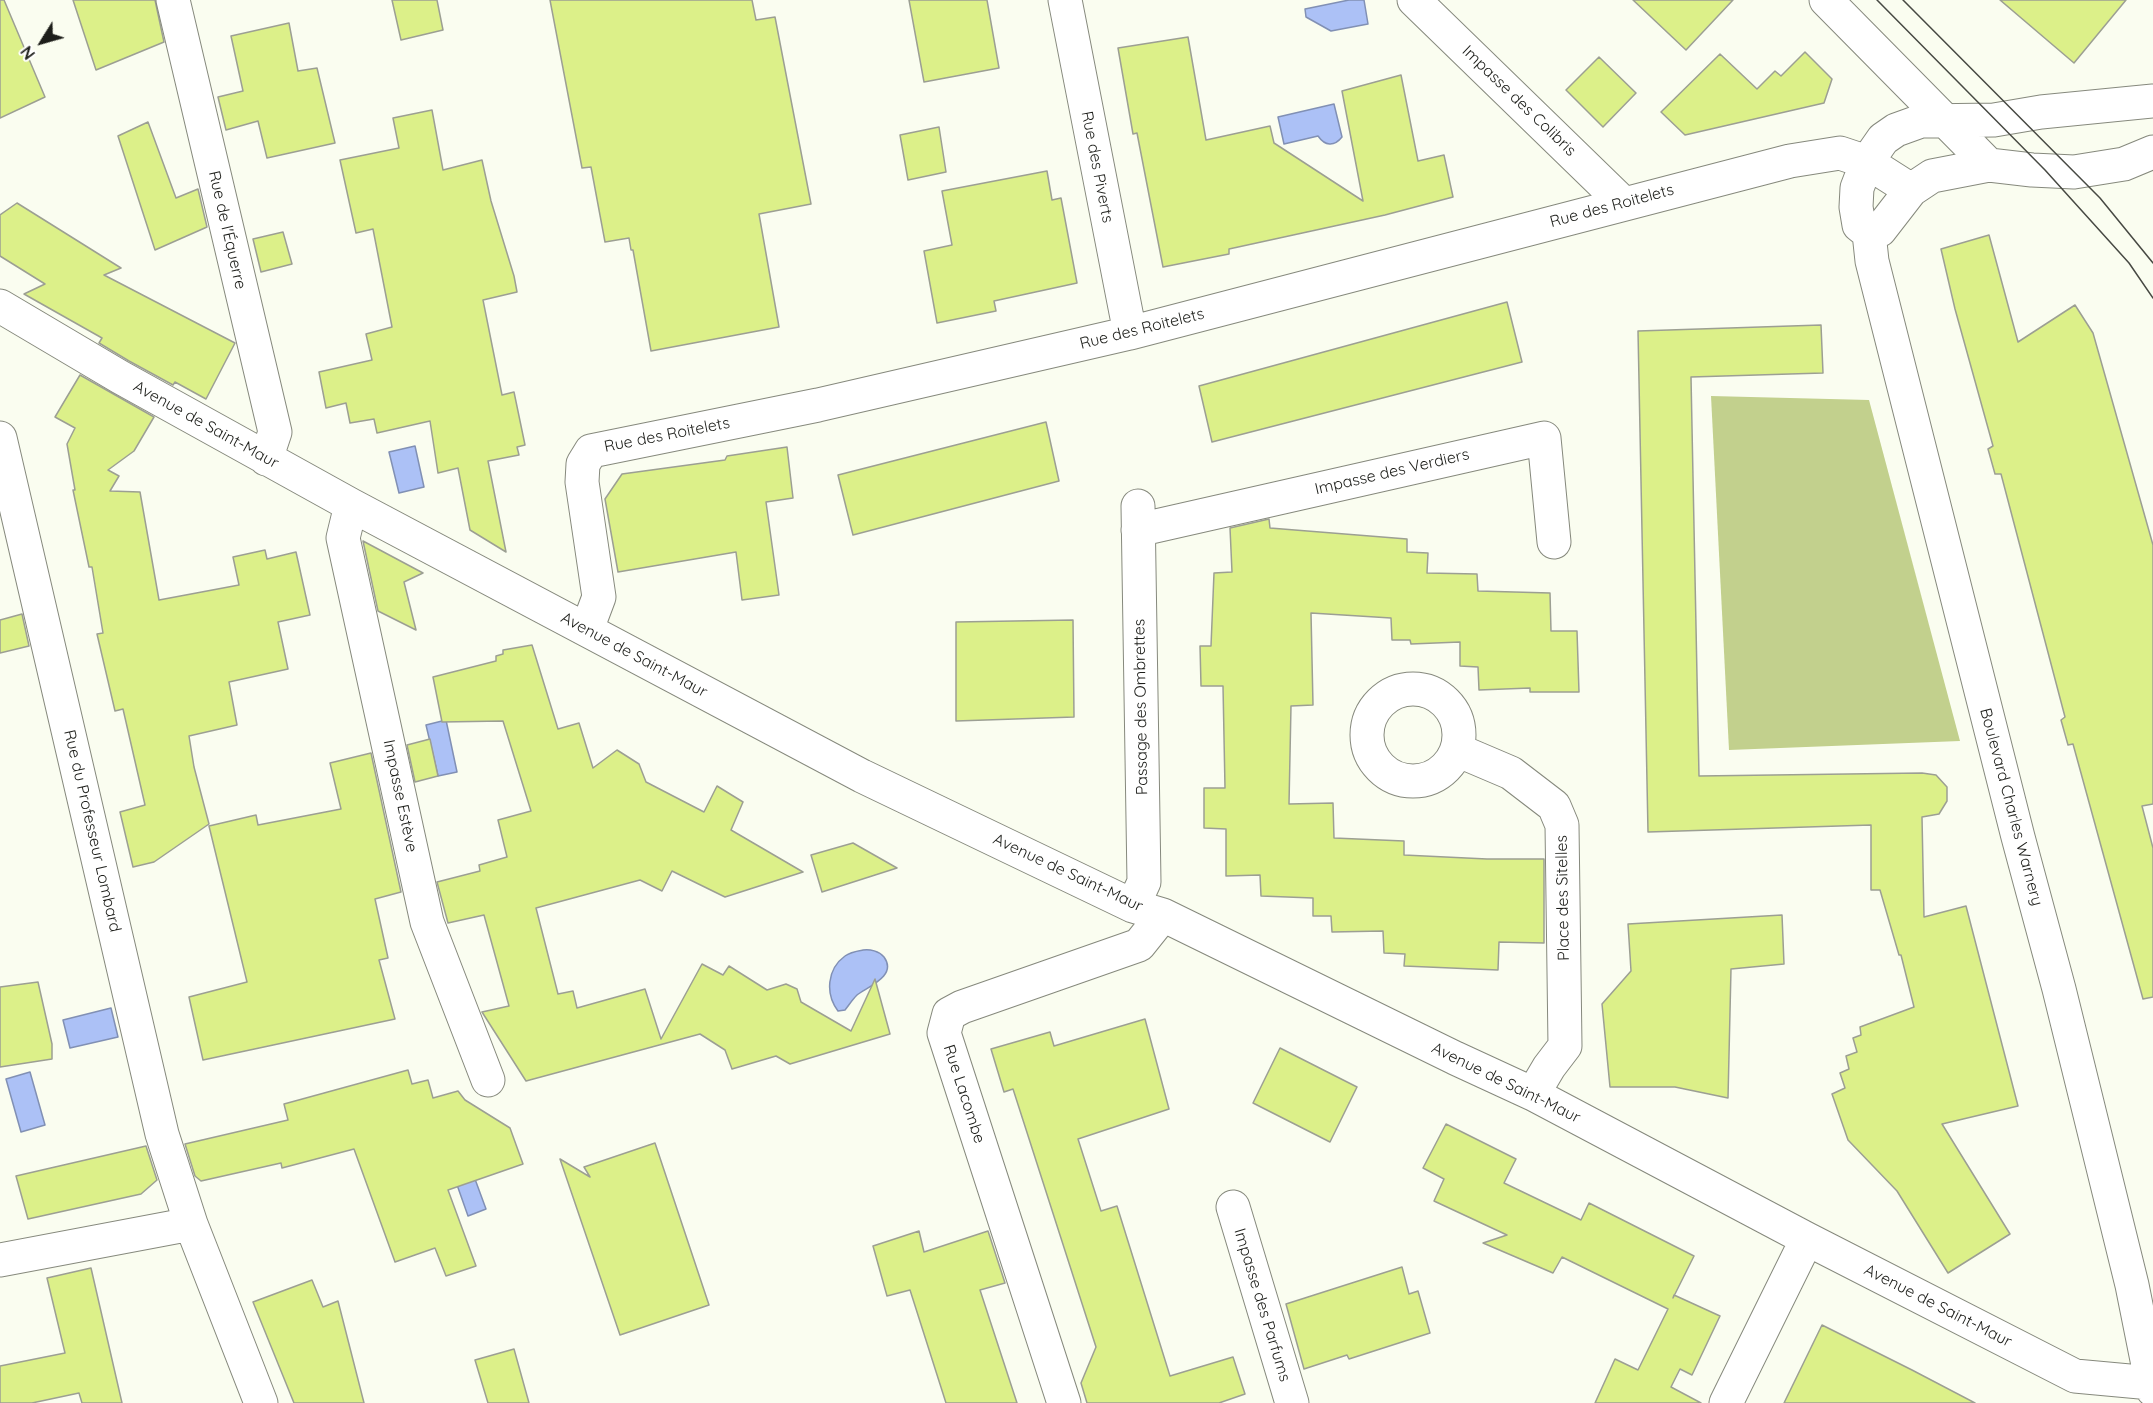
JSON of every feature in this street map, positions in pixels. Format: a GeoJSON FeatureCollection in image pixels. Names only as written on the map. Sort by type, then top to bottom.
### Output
{"type":"FeatureCollection","features":[{"type":"Feature","properties":{"kind":"street","name":"Rue de l'Équerre"},"geometry":{"type":"LineString","coordinates":[[173,0],[275,432],[266,459]]}},
{"type":"Feature","properties":{"kind":"street","name":"Rue des Piverts"},"geometry":{"type":"LineString","coordinates":[[1065,0],[1130,333]]}},
{"type":"Feature","properties":{"kind":"street","name":"Impasse des Colibris"},"geometry":{"type":"LineString","coordinates":[[1414,0],[1623,203]]}},
{"type":"Feature","properties":{"kind":"street"},"geometry":{"type":"LineString","coordinates":[[1826,0],[1989,165]]}},
{"type":"Feature","properties":{"kind":"street","name":"Boulevard Charles Warnery"},"geometry":{"type":"LineString","coordinates":[[2152,1386],[2132,1285],[2065,1012],[2018,837],[1872,261],[1869,233],[1859,225],[1857,188],[1867,162],[1883,139],[1896,130],[1921,121],[1994,120],[2041,112],[2153,101]]}},
{"type":"Feature","properties":{"kind":"street"},"geometry":{"type":"LineString","coordinates":[[1869,233],[1880,230],[1911,190],[1932,176],[1989,165],[2074,172],[2124,164],[2153,152]]}},
{"type":"Feature","properties":{"kind":"street","name":"Rue des Roitelets"},"geometry":{"type":"LineString","coordinates":[[587,629],[599,597],[582,482],[583,464],[591,451],[818,405],[1130,333],[1790,160],[1840,153],[1867,162]]}},
{"type":"Feature","properties":{"kind":"street"},"geometry":{"type":"LineString","coordinates":[[1867,162],[1911,190]]}},
{"type":"Feature","properties":{"kind":"street","name":"Avenue de Saint-Maur"},"geometry":{"type":"LineString","coordinates":[[0,306],[266,459],[862,776],[1533,1094],[1807,1239],[2075,1376],[2152,1386]]}},
{"type":"Feature","properties":{"kind":"street","name":"Rue du Professeur Lombard"},"geometry":{"type":"LineString","coordinates":[[0,438],[162,1134],[190,1224],[261,1403]]}},
{"type":"Feature","properties":{"kind":"street","name":"Impasse des Verdiers"},"geometry":{"type":"LineString","coordinates":[[1138,518],[1544,438],[1554,542]]}},
{"type":"Feature","properties":{"kind":"street","name":"Impasse Estève"},"geometry":{"type":"LineString","coordinates":[[351,505],[343,538],[427,922],[488,1080]]}},
{"type":"Feature","properties":{"kind":"street","name":"Passage des Ombrettes"},"geometry":{"type":"LineString","coordinates":[[1138,518],[1144,882],[1148,911]]}},
{"type":"Feature","properties":{"kind":"street","name":"Place des Sitelles"},"geometry":{"type":"LineString","coordinates":[[1457,750],[1511,773],[1554,806],[1562,825],[1565,1046],[1548,1067],[1533,1094]]}},
{"type":"Feature","properties":{"kind":"street","name":"Rue Lacombe"},"geometry":{"type":"LineString","coordinates":[[1064,1403],[944,1033],[949,1014],[962,1007],[1139,945],[1148,911]]}},
{"type":"Feature","properties":{"kind":"street","name":"Impasse des Parfums"},"geometry":{"type":"LineString","coordinates":[[1233,1207],[1292,1403]]}},
{"type":"Feature","properties":{"kind":"street"},"geometry":{"type":"LineString","coordinates":[[0,1260],[190,1224]]}},
{"type":"Feature","properties":{"kind":"street"},"geometry":{"type":"LineString","coordinates":[[1726,1403],[1807,1239]]}},
{"type":"Feature","properties":{"kind":"green space"},"geometry":{"type":"Polygon","coordinates":[[[1711,396],[1869,400],[1960,741],[1729,750],[1711,396]]]}},
{"type":"Feature","properties":{"kind":"water"},"geometry":{"type":"Polygon","coordinates":[[[1349,0],[1364,0],[1368,24],[1331,31],[1306,17],[1305,9],[1349,0]]]}},
{"type":"Feature","properties":{"kind":"water"},"geometry":{"type":"Polygon","coordinates":[[[1334,104],[1342,137],[1339,140],[1330,144],[1318,136],[1284,144],[1278,117],[1334,104]]]}},
{"type":"Feature","properties":{"kind":"water"},"geometry":{"type":"Polygon","coordinates":[[[415,446],[424,487],[399,493],[389,452],[415,446]]]}},
{"type":"Feature","properties":{"kind":"water"},"geometry":{"type":"Polygon","coordinates":[[[446,720],[457,772],[438,776],[426,725],[446,720]]]}},
{"type":"Feature","properties":{"kind":"water"},"geometry":{"type":"Polygon","coordinates":[[[863,950],[874,951],[882,955],[887,964],[887,970],[880,980],[857,995],[845,1010],[838,1011],[831,997],[831,975],[839,961],[845,956],[863,950]]]}},
{"type":"Feature","properties":{"kind":"water"},"geometry":{"type":"Polygon","coordinates":[[[111,1008],[118,1037],[70,1048],[63,1020],[111,1008]]]}},
{"type":"Feature","properties":{"kind":"water"},"geometry":{"type":"Polygon","coordinates":[[[30,1072],[45,1125],[21,1132],[6,1079],[30,1072]]]}},
{"type":"Feature","properties":{"kind":"water"},"geometry":{"type":"Polygon","coordinates":[[[461,1141],[486,1209],[468,1216],[444,1148],[461,1141]]]}},
{"type":"Feature","properties":{"kind":"building"},"geometry":{"type":"Polygon","coordinates":[[[0,0],[4,0],[45,97],[0,118],[0,0]]]}},
{"type":"Feature","properties":{"kind":"building"},"geometry":{"type":"Polygon","coordinates":[[[73,0],[155,0],[164,42],[96,70],[73,0]]]}},
{"type":"Feature","properties":{"kind":"building"},"geometry":{"type":"Polygon","coordinates":[[[392,0],[437,0],[443,30],[401,40],[392,0]]]}},
{"type":"Feature","properties":{"kind":"building"},"geometry":{"type":"Polygon","coordinates":[[[550,0],[752,0],[756,20],[775,17],[811,204],[759,214],[779,327],[651,351],[629,238],[605,242],[591,167],[582,168],[550,0]]]}},
{"type":"Feature","properties":{"kind":"building"},"geometry":{"type":"Polygon","coordinates":[[[909,0],[987,0],[999,68],[924,82],[909,0]]]}},
{"type":"Feature","properties":{"kind":"building"},"geometry":{"type":"Polygon","coordinates":[[[1633,0],[1733,0],[1686,50],[1633,0]]]}},
{"type":"Feature","properties":{"kind":"building"},"geometry":{"type":"Polygon","coordinates":[[[2000,0],[2126,0],[2074,63],[2000,0]]]}},
{"type":"Feature","properties":{"kind":"building"},"geometry":{"type":"Polygon","coordinates":[[[289,23],[298,71],[317,68],[335,143],[267,158],[258,121],[226,130],[218,97],[243,91],[231,36],[289,23]]]}},
{"type":"Feature","properties":{"kind":"building"},"geometry":{"type":"Polygon","coordinates":[[[1188,37],[1206,140],[1270,126],[1274,143],[1363,201],[1342,91],[1401,75],[1418,161],[1444,155],[1453,197],[1385,215],[1229,249],[1229,254],[1163,267],[1137,133],[1133,134],[1118,48],[1188,37]]]}},
{"type":"Feature","properties":{"kind":"building"},"geometry":{"type":"Polygon","coordinates":[[[1805,52],[1832,79],[1824,103],[1685,135],[1661,112],[1720,54],[1757,89],[1775,71],[1781,76],[1805,52]]]}},
{"type":"Feature","properties":{"kind":"building"},"geometry":{"type":"Polygon","coordinates":[[[1599,57],[1636,93],[1603,127],[1566,90],[1599,57]]]}},
{"type":"Feature","properties":{"kind":"building"},"geometry":{"type":"Polygon","coordinates":[[[432,110],[443,170],[482,160],[491,201],[517,292],[483,300],[502,395],[514,392],[525,445],[517,447],[519,455],[488,461],[506,552],[470,530],[458,468],[438,473],[430,421],[377,433],[374,419],[350,423],[346,403],[326,408],[319,372],[372,360],[366,334],[392,327],[373,229],[356,233],[340,160],[399,148],[393,118],[432,110]]]}},
{"type":"Feature","properties":{"kind":"building"},"geometry":{"type":"Polygon","coordinates":[[[148,122],[176,198],[198,189],[207,227],[155,250],[118,136],[148,122]]]}},
{"type":"Feature","properties":{"kind":"building"},"geometry":{"type":"Polygon","coordinates":[[[939,127],[946,172],[908,180],[900,135],[939,127]]]}},
{"type":"Feature","properties":{"kind":"building"},"geometry":{"type":"Polygon","coordinates":[[[1047,171],[1052,200],[1061,198],[1077,283],[994,301],[996,311],[937,323],[924,251],[952,245],[942,191],[1047,171]]]}},
{"type":"Feature","properties":{"kind":"building"},"geometry":{"type":"Polygon","coordinates":[[[17,203],[121,268],[104,275],[235,343],[206,399],[175,382],[173,385],[129,361],[99,343],[102,338],[24,294],[45,284],[0,256],[0,215],[17,203]]]}},
{"type":"Feature","properties":{"kind":"building"},"geometry":{"type":"Polygon","coordinates":[[[283,232],[292,264],[261,272],[253,239],[283,232]]]}},
{"type":"Feature","properties":{"kind":"building"},"geometry":{"type":"Polygon","coordinates":[[[1989,235],[2018,342],[2075,305],[2093,333],[2153,545],[2153,804],[2142,806],[2153,848],[2153,997],[2143,999],[2073,744],[2068,745],[2061,720],[2065,717],[2001,474],[1995,474],[1988,449],[1993,446],[1941,249],[1989,235]]]}},
{"type":"Feature","properties":{"kind":"building"},"geometry":{"type":"Polygon","coordinates":[[[1507,302],[1522,362],[1212,442],[1199,386],[1507,302]]]}},
{"type":"Feature","properties":{"kind":"building"},"geometry":{"type":"Polygon","coordinates":[[[1821,325],[1823,373],[1691,377],[1699,776],[1922,773],[1936,775],[1947,787],[1947,801],[1939,814],[1922,817],[1924,917],[1966,906],[2018,1106],[1942,1124],[2010,1234],[1948,1273],[1897,1191],[1848,1140],[1832,1094],[1845,1088],[1840,1073],[1849,1069],[1846,1056],[1857,1052],[1853,1038],[1861,1035],[1860,1027],[1914,1007],[1901,955],[1899,955],[1880,890],[1871,890],[1871,825],[1648,832],[1638,331],[1821,325]]]}},
{"type":"Feature","properties":{"kind":"building"},"geometry":{"type":"Polygon","coordinates":[[[80,375],[154,417],[134,451],[108,470],[119,476],[110,491],[140,492],[159,600],[239,585],[233,557],[265,550],[267,559],[296,552],[310,615],[278,622],[288,669],[229,682],[237,725],[189,736],[194,767],[209,824],[154,862],[133,867],[120,812],[145,805],[123,709],[115,711],[97,634],[103,633],[92,567],[89,567],[73,490],[75,490],[67,444],[75,428],[55,417],[80,375]]]}},
{"type":"Feature","properties":{"kind":"building"},"geometry":{"type":"Polygon","coordinates":[[[1046,422],[1059,481],[853,535],[838,475],[1046,422]]]}},
{"type":"Feature","properties":{"kind":"building"},"geometry":{"type":"Polygon","coordinates":[[[787,447],[793,498],[766,502],[779,595],[742,600],[736,552],[618,572],[605,499],[622,474],[725,460],[727,456],[787,447]]]}},
{"type":"Feature","properties":{"kind":"building"},"geometry":{"type":"Polygon","coordinates":[[[1269,519],[1270,528],[1407,539],[1407,552],[1428,553],[1427,573],[1477,574],[1478,591],[1550,593],[1551,631],[1577,631],[1579,692],[1530,692],[1530,688],[1479,690],[1478,667],[1460,666],[1460,642],[1411,644],[1410,640],[1392,640],[1391,618],[1311,613],[1313,705],[1291,706],[1289,804],[1333,803],[1334,838],[1404,841],[1404,855],[1544,859],[1544,943],[1499,942],[1498,970],[1404,966],[1405,954],[1384,953],[1383,931],[1332,932],[1331,916],[1313,916],[1313,898],[1261,896],[1260,875],[1226,876],[1226,829],[1204,828],[1204,788],[1225,788],[1223,686],[1201,686],[1200,646],[1211,646],[1214,573],[1232,572],[1230,528],[1269,519]]]}},
{"type":"Feature","properties":{"kind":"building"},"geometry":{"type":"Polygon","coordinates":[[[363,541],[423,573],[404,582],[416,630],[378,611],[363,541]]]}},
{"type":"Feature","properties":{"kind":"building"},"geometry":{"type":"Polygon","coordinates":[[[22,614],[29,646],[0,653],[0,620],[22,614]]]}},
{"type":"Feature","properties":{"kind":"building"},"geometry":{"type":"Polygon","coordinates":[[[1073,620],[1074,717],[956,721],[956,622],[1073,620]]]}},
{"type":"Feature","properties":{"kind":"building"},"geometry":{"type":"Polygon","coordinates":[[[532,645],[558,729],[579,723],[593,768],[617,750],[639,764],[646,782],[704,812],[717,786],[743,802],[731,830],[803,872],[725,897],[672,871],[662,891],[640,880],[536,908],[558,994],[573,991],[577,1008],[645,989],[661,1039],[702,964],[723,975],[729,966],[767,990],[786,984],[797,989],[801,1002],[851,1031],[875,979],[890,1034],[790,1064],[776,1056],[732,1069],[725,1050],[700,1034],[526,1081],[482,1012],[509,1006],[484,915],[448,923],[437,882],[480,871],[479,865],[507,857],[498,820],[531,811],[503,721],[442,722],[433,677],[496,661],[496,656],[503,654],[503,650],[532,645]]]}},
{"type":"Feature","properties":{"kind":"building"},"geometry":{"type":"Polygon","coordinates":[[[430,739],[438,776],[415,782],[407,745],[430,739]]]}},
{"type":"Feature","properties":{"kind":"building"},"geometry":{"type":"Polygon","coordinates":[[[371,753],[401,892],[375,899],[388,958],[379,960],[395,1019],[203,1060],[189,997],[247,982],[209,826],[256,815],[258,825],[341,809],[330,763],[371,753]]]}},
{"type":"Feature","properties":{"kind":"building"},"geometry":{"type":"Polygon","coordinates":[[[853,843],[897,868],[822,892],[811,855],[853,843]]]}},
{"type":"Feature","properties":{"kind":"building"},"geometry":{"type":"Polygon","coordinates":[[[1782,915],[1784,964],[1731,969],[1728,1098],[1675,1087],[1610,1087],[1602,1004],[1631,971],[1628,924],[1782,915]]]}},
{"type":"Feature","properties":{"kind":"building"},"geometry":{"type":"Polygon","coordinates":[[[38,982],[52,1044],[52,1059],[0,1067],[0,987],[38,982]]]}},
{"type":"Feature","properties":{"kind":"building"},"geometry":{"type":"Polygon","coordinates":[[[1145,1019],[1169,1109],[1078,1139],[1101,1211],[1117,1206],[1170,1376],[1233,1357],[1245,1394],[1219,1403],[1087,1403],[1081,1383],[1096,1347],[1013,1089],[1004,1092],[991,1049],[1050,1032],[1054,1046],[1145,1019]]]}},
{"type":"Feature","properties":{"kind":"building"},"geometry":{"type":"Polygon","coordinates":[[[1280,1048],[1357,1087],[1330,1142],[1253,1103],[1280,1048]]]}},
{"type":"Feature","properties":{"kind":"building"},"geometry":{"type":"Polygon","coordinates":[[[408,1070],[412,1084],[428,1080],[433,1098],[458,1091],[465,1100],[510,1128],[523,1164],[448,1190],[476,1266],[446,1276],[435,1248],[395,1262],[354,1149],[282,1168],[281,1163],[201,1181],[195,1176],[185,1144],[288,1120],[284,1104],[408,1070]]]}},
{"type":"Feature","properties":{"kind":"building"},"geometry":{"type":"Polygon","coordinates":[[[1446,1124],[1516,1159],[1504,1183],[1581,1220],[1589,1203],[1694,1256],[1674,1295],[1720,1316],[1692,1375],[1680,1369],[1671,1387],[1701,1403],[1595,1403],[1615,1359],[1638,1370],[1668,1309],[1562,1257],[1553,1273],[1483,1243],[1507,1235],[1434,1201],[1444,1179],[1423,1168],[1446,1124]]]}},
{"type":"Feature","properties":{"kind":"building"},"geometry":{"type":"Polygon","coordinates":[[[655,1143],[709,1305],[620,1335],[560,1159],[590,1177],[584,1167],[655,1143]]]}},
{"type":"Feature","properties":{"kind":"building"},"geometry":{"type":"Polygon","coordinates":[[[146,1146],[157,1180],[141,1194],[28,1219],[16,1176],[146,1146]]]}},
{"type":"Feature","properties":{"kind":"building"},"geometry":{"type":"Polygon","coordinates":[[[919,1231],[924,1252],[988,1231],[1005,1283],[980,1290],[1017,1403],[946,1403],[910,1290],[887,1296],[873,1246],[919,1231]]]}},
{"type":"Feature","properties":{"kind":"building"},"geometry":{"type":"Polygon","coordinates":[[[1402,1267],[1409,1294],[1418,1291],[1430,1333],[1349,1359],[1347,1355],[1304,1369],[1286,1304],[1402,1267]]]}},
{"type":"Feature","properties":{"kind":"building"},"geometry":{"type":"Polygon","coordinates":[[[91,1268],[122,1403],[82,1403],[79,1393],[32,1403],[0,1403],[0,1366],[65,1353],[47,1278],[91,1268]]]}},
{"type":"Feature","properties":{"kind":"building"},"geometry":{"type":"Polygon","coordinates":[[[312,1280],[323,1307],[338,1301],[364,1403],[294,1403],[253,1302],[312,1280]]]}},
{"type":"Feature","properties":{"kind":"building"},"geometry":{"type":"Polygon","coordinates":[[[1822,1325],[1912,1370],[1975,1403],[1784,1403],[1822,1325]]]}},
{"type":"Feature","properties":{"kind":"building"},"geometry":{"type":"Polygon","coordinates":[[[514,1349],[529,1403],[488,1403],[475,1360],[514,1349]]]}},
{"type":"Feature","properties":{"kind":"tram line"},"geometry":{"type":"LineString","coordinates":[[1877,0],[2045,170],[2129,263],[2153,298]]}},
{"type":"Feature","properties":{"kind":"tram line"},"geometry":{"type":"LineString","coordinates":[[1903,0],[2100,198],[2153,263]]}}]}
